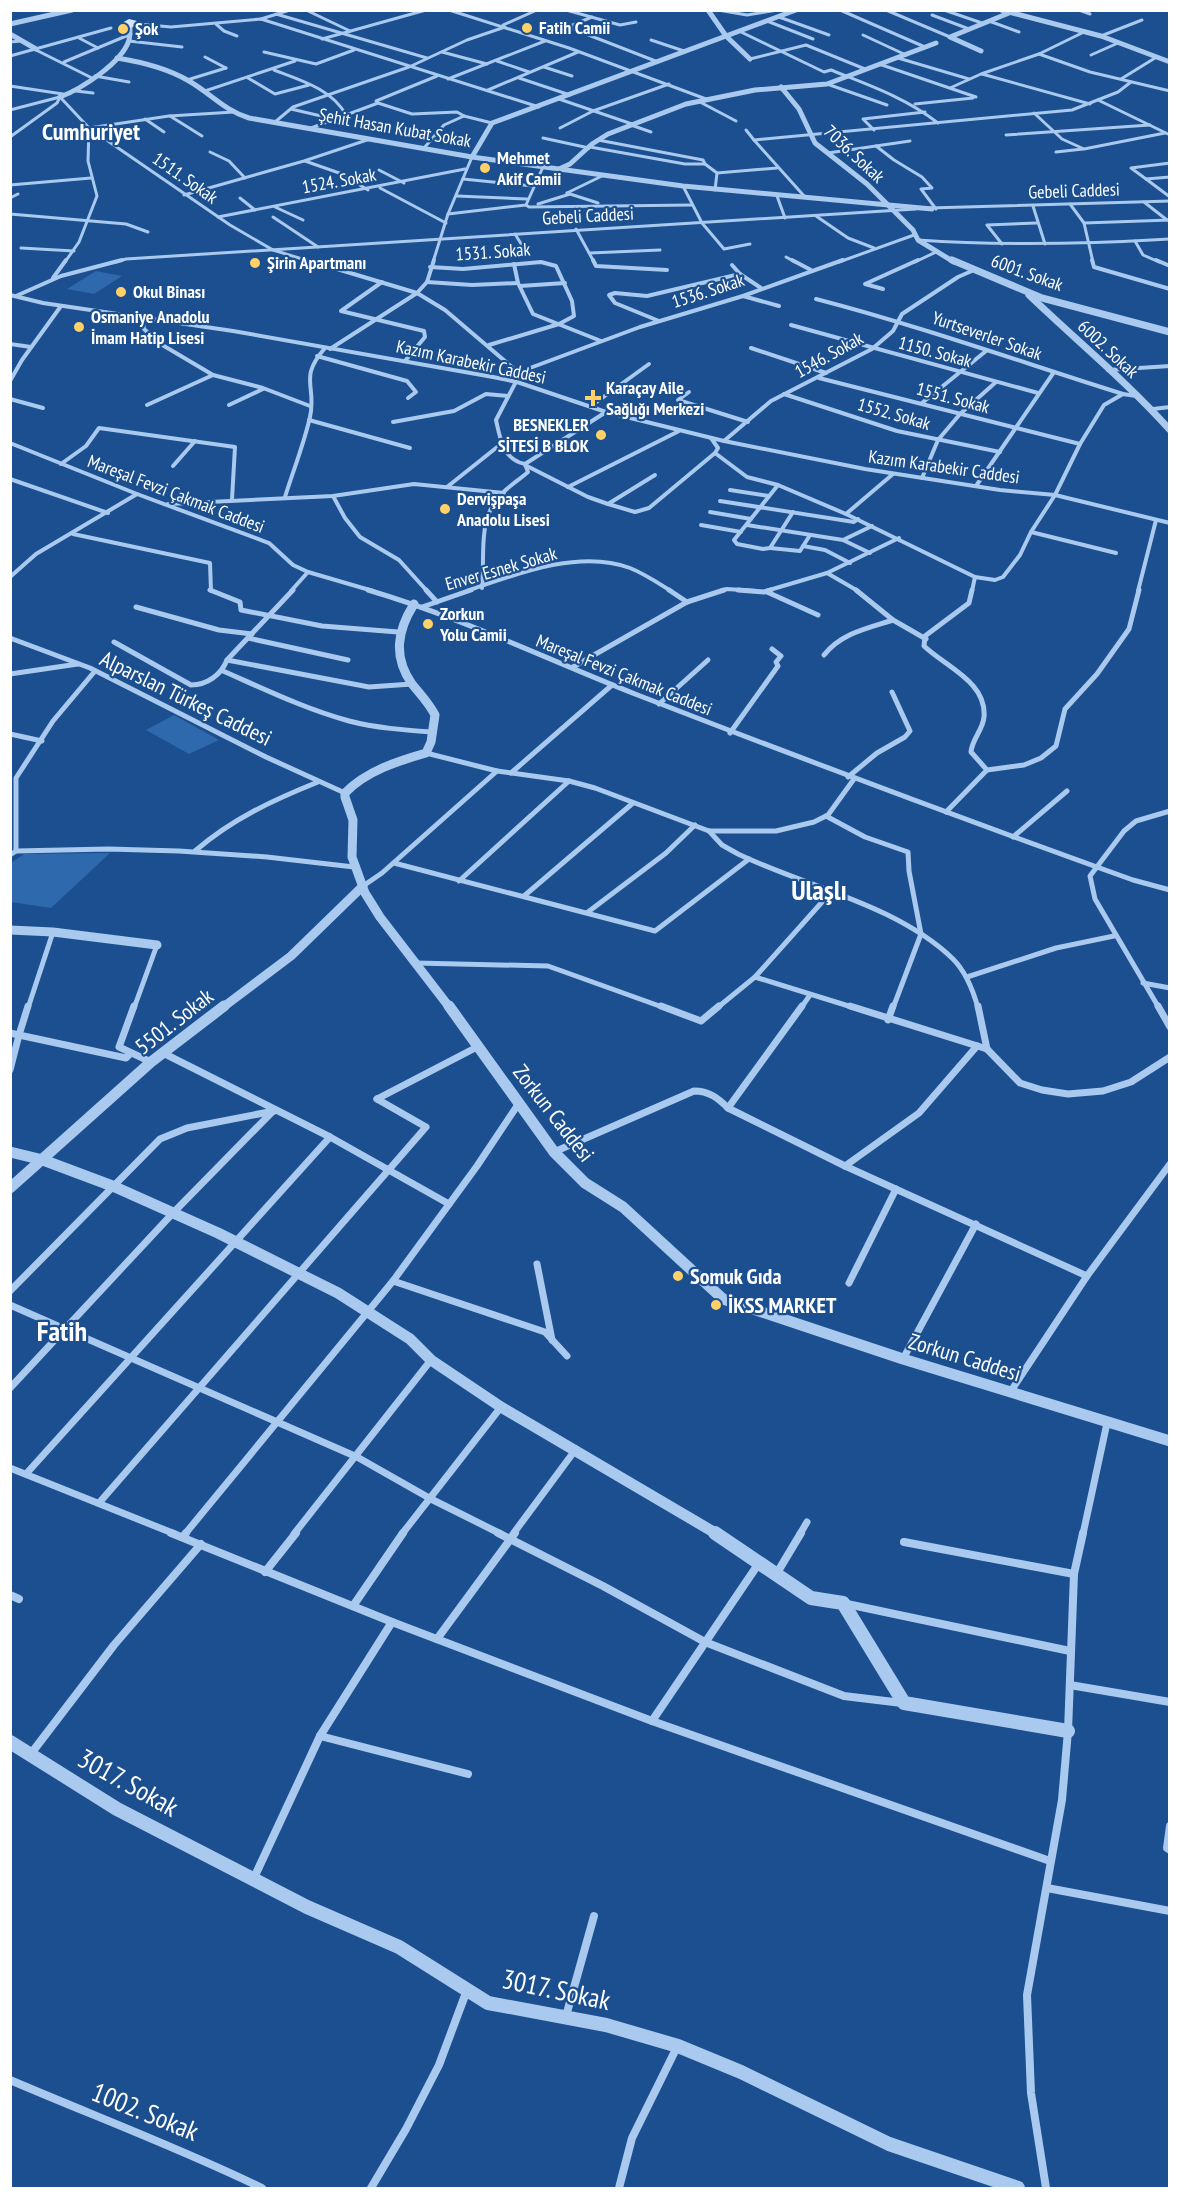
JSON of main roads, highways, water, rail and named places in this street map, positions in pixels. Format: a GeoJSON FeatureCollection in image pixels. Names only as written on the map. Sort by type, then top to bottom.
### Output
{"type":"FeatureCollection","features":[{"type":"Feature","properties":{"kind":"main road"},"geometry":{"type":"LineString","coordinates":[[111,28],[131,23],[127,10]]}},
{"type":"Feature","properties":{"kind":"place","name":"Fatih Camii"},"geometry":{"type":"Point","coordinates":[527,28]}},
{"type":"Feature","properties":{"kind":"place","name":"Şok"},"geometry":{"type":"Point","coordinates":[123,29]}},
{"type":"Feature","properties":{"kind":"place","name":"Mehmet Akif Camii"},"geometry":{"type":"Point","coordinates":[485,168]}},
{"type":"Feature","properties":{"kind":"place","name":"Şirin Apartmanı"},"geometry":{"type":"Point","coordinates":[255,263]}},
{"type":"Feature","properties":{"kind":"place","name":"Okul Binası"},"geometry":{"type":"Point","coordinates":[121,292]}},
{"type":"Feature","properties":{"kind":"place","name":"Osmaniye Anadolu İmam Hatip Lisesi"},"geometry":{"type":"Point","coordinates":[79,327]}},
{"type":"Feature","properties":{"kind":"place","name":"Karaçay Aile Sağlığı Merkezi"},"geometry":{"type":"Point","coordinates":[593,398]}},
{"type":"Feature","properties":{"kind":"place","name":"BESNEKLER SİTESİ B BLOK"},"geometry":{"type":"Point","coordinates":[601,435]}},
{"type":"Feature","properties":{"kind":"place","name":"Dervişpaşa Anadolu Lisesi"},"geometry":{"type":"Point","coordinates":[445,509]}},
{"type":"Feature","properties":{"kind":"place","name":"Zorkun Yolu Camii"},"geometry":{"type":"Point","coordinates":[428,624]}},
{"type":"Feature","properties":{"kind":"place","name":"Somuk Gıda"},"geometry":{"type":"Point","coordinates":[678,1276]}},
{"type":"Feature","properties":{"kind":"place","name":"İKSS MARKET"},"geometry":{"type":"Point","coordinates":[716,1305]}},
{"type":"Feature","properties":{"kind":"district","name":"Cumhuriyet"},"geometry":{"type":"Point","coordinates":[91,132]}},
{"type":"Feature","properties":{"kind":"district","name":"Ulaşlı"},"geometry":{"type":"Point","coordinates":[819,890]}},
{"type":"Feature","properties":{"kind":"district","name":"Fatih"},"geometry":{"type":"Point","coordinates":[62,1331]}}]}
